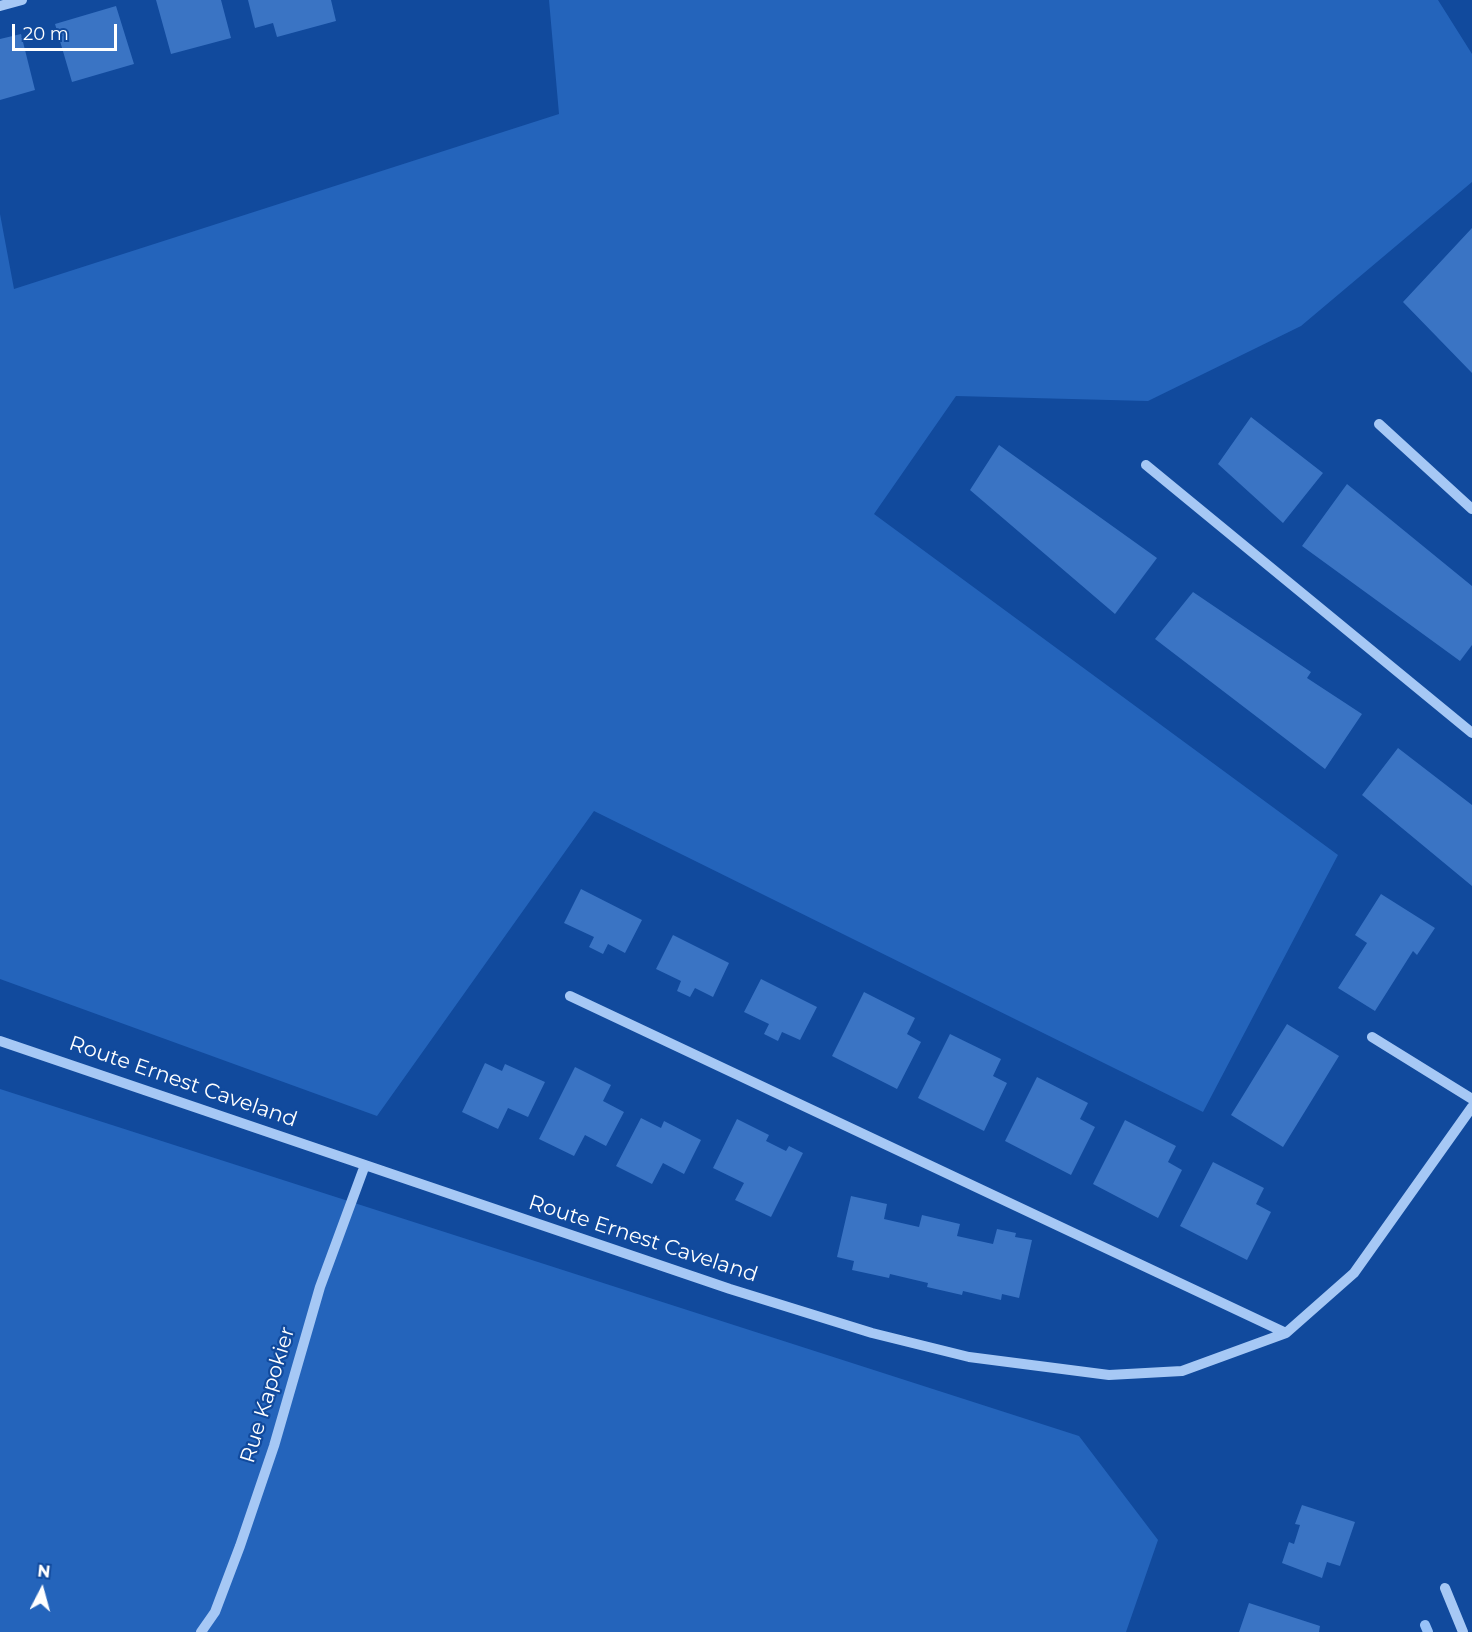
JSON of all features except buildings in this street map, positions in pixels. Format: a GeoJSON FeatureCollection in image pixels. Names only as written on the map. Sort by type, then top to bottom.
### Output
{"type":"FeatureCollection","features":[{"type":"Feature","properties":{"kind":"street"},"geometry":{"type":"LineString","coordinates":[[0,6],[22,0]]}},
{"type":"Feature","properties":{"kind":"street"},"geometry":{"type":"LineString","coordinates":[[1379,424],[1472,508]]}},
{"type":"Feature","properties":{"kind":"street"},"geometry":{"type":"LineString","coordinates":[[1146,465],[1472,733]]}},
{"type":"Feature","properties":{"kind":"street"},"geometry":{"type":"LineString","coordinates":[[570,996],[1286,1333],[1354,1273],[1472,1107]]}},
{"type":"Feature","properties":{"kind":"street"},"geometry":{"type":"LineString","coordinates":[[1372,1037],[1472,1099]]}},
{"type":"Feature","properties":{"kind":"street","name":"Route Ernest Caveland"},"geometry":{"type":"LineString","coordinates":[[0,1041],[730,1289],[872,1333],[969,1357],[1109,1375],[1182,1371],[1286,1333]]}},
{"type":"Feature","properties":{"kind":"street","name":"Rue Kapokier"},"geometry":{"type":"LineString","coordinates":[[201,1632],[215,1612],[240,1546],[274,1446],[320,1287],[365,1165]]}},
{"type":"Feature","properties":{"kind":"street"},"geometry":{"type":"LineString","coordinates":[[1445,1588],[1463,1632]]}},
{"type":"Feature","properties":{"kind":"shaded area"},"geometry":{"type":"Polygon","coordinates":[[[549,0],[1438,0],[1472,54],[1472,182],[1301,326],[1148,401],[956,396],[874,514],[1338,855],[1203,1112],[594,811],[377,1116],[0,979],[0,214],[14,289],[559,114],[549,0]]]}},
{"type":"Feature","properties":{"kind":"shaded area"},"geometry":{"type":"Polygon","coordinates":[[[0,1089],[1079,1436],[1158,1540],[1126,1632],[0,1632],[0,1089]]]}},
{"type":"Feature","properties":{"kind":"waterway"},"geometry":{"type":"LineString","coordinates":[[1425,1625],[1428,1632]]}}]}
